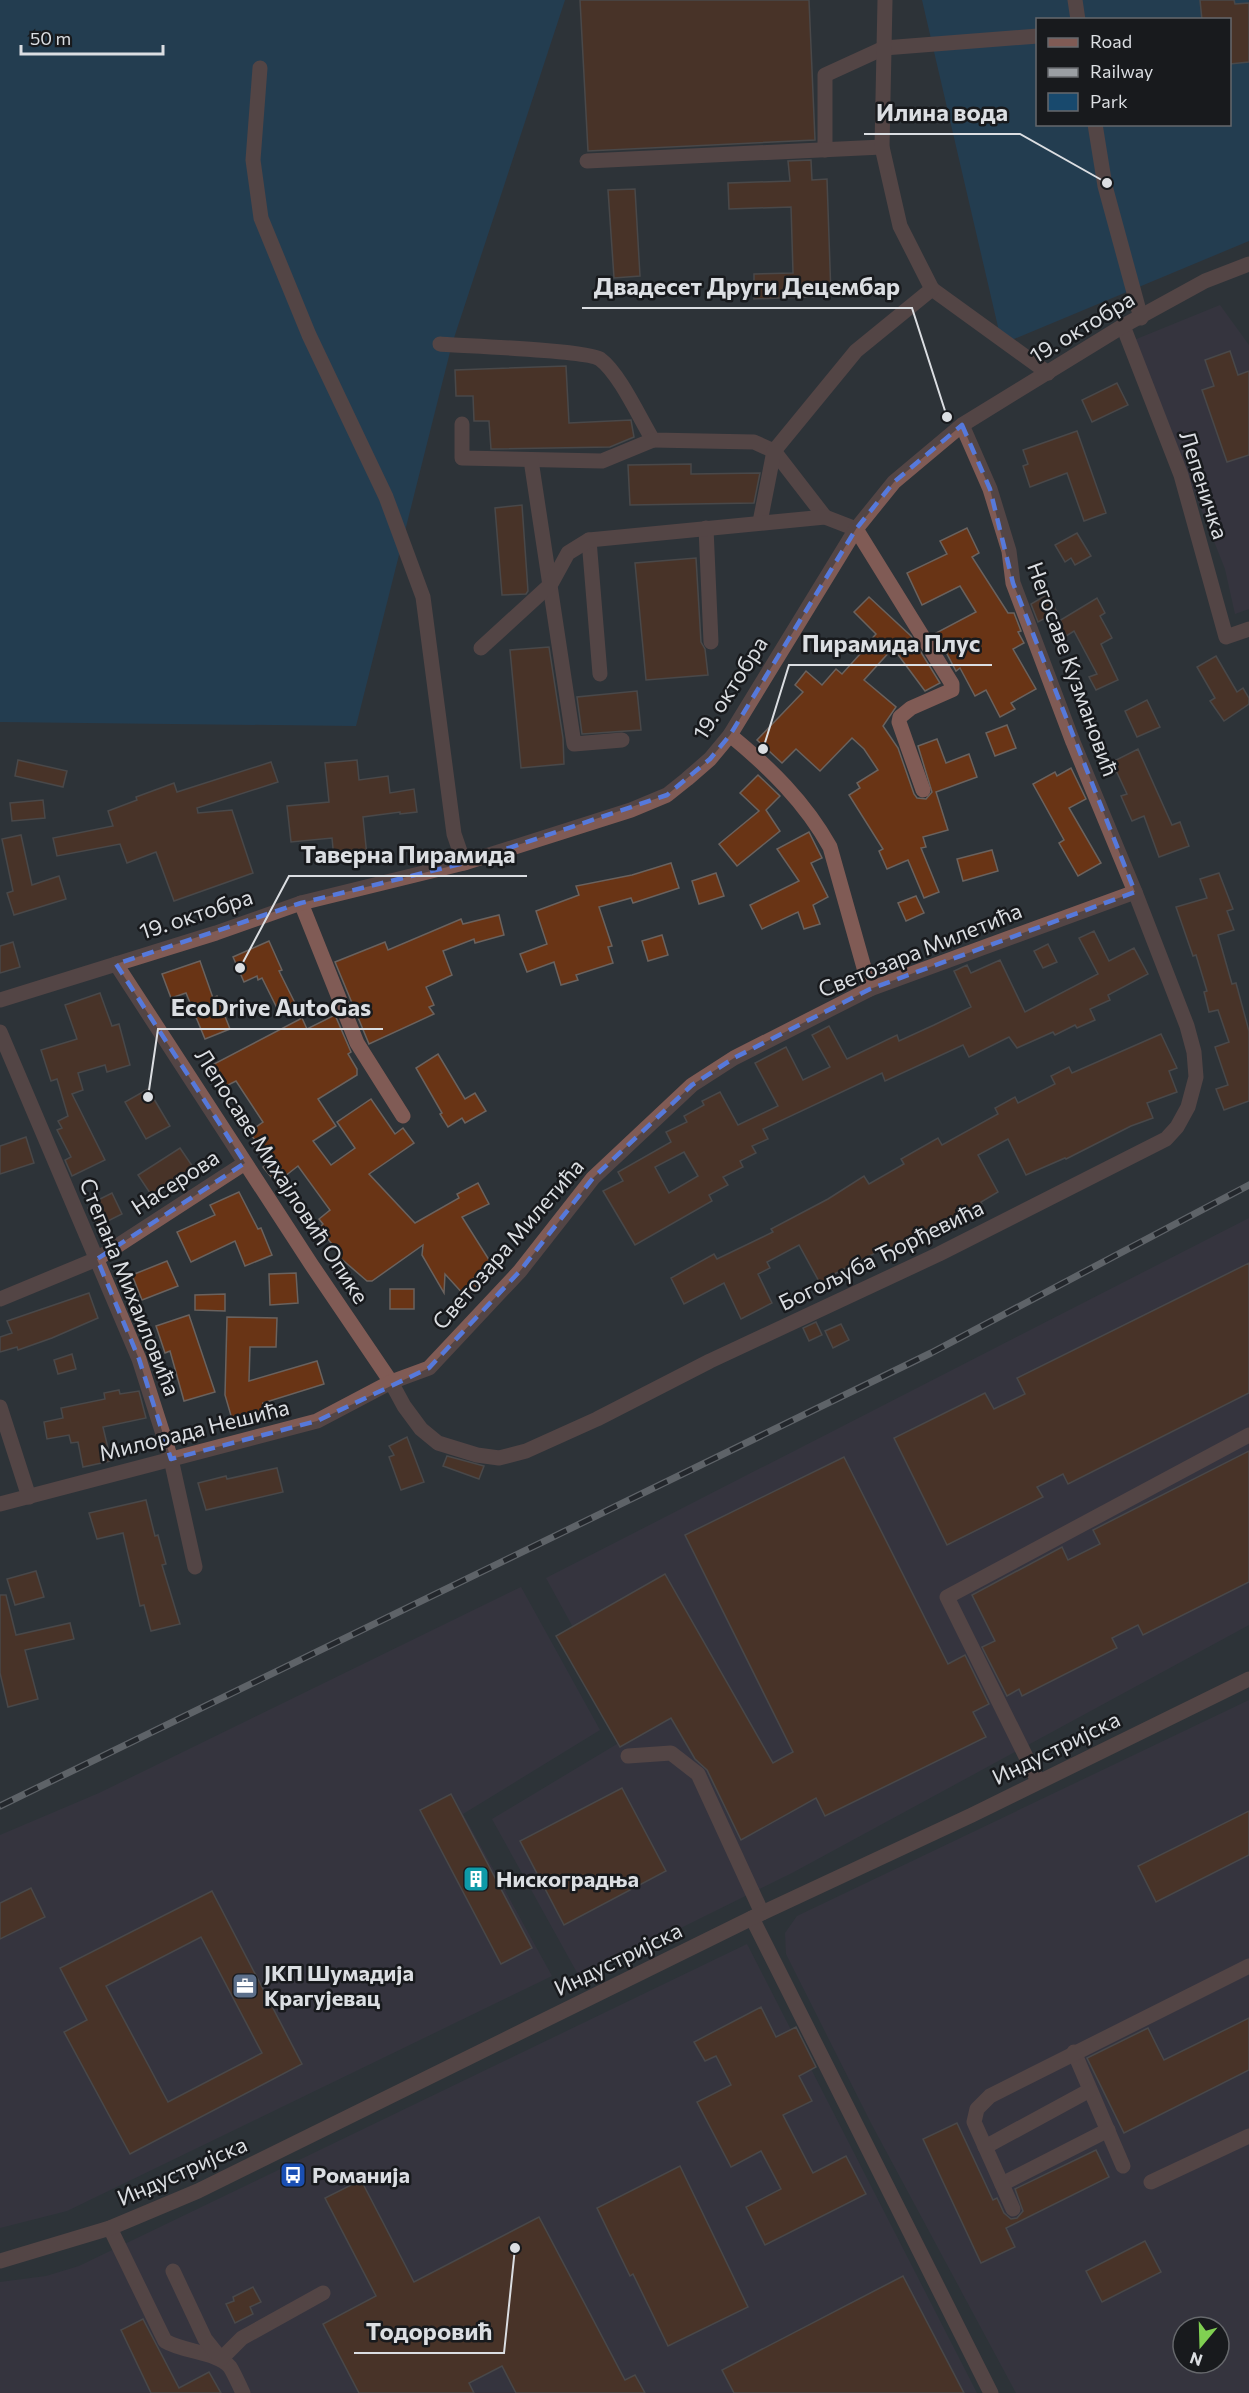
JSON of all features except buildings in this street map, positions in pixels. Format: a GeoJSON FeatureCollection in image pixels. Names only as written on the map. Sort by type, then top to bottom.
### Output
{"type":"FeatureCollection","features":[{"type":"Feature","properties":{"kind":"street"},"geometry":{"type":"LineString","coordinates":[[885,0],[882,147],[900,226],[932,289],[1048,373]]}},
{"type":"Feature","properties":{"kind":"street"},"geometry":{"type":"LineString","coordinates":[[1075,0],[1078,18]]}},
{"type":"Feature","properties":{"kind":"street"},"geometry":{"type":"LineString","coordinates":[[825,150],[825,75],[884,48],[1036,36]]}},
{"type":"Feature","properties":{"kind":"street"},"geometry":{"type":"LineString","coordinates":[[260,68],[253,160],[261,218],[309,334],[386,497],[423,597],[454,834],[464,862]]}},
{"type":"Feature","properties":{"kind":"street"},"geometry":{"type":"LineString","coordinates":[[1095,126],[1105,186],[1142,318]]}},
{"type":"Feature","properties":{"kind":"street"},"geometry":{"type":"LineString","coordinates":[[587,161],[882,147]]}},
{"type":"Feature","properties":{"kind":"street","name":"19. октобра"},"geometry":{"type":"LineString","coordinates":[[0,1000],[301,903],[464,862],[631,810],[667,795],[710,759],[730,735],[856,529],[894,482],[962,425],[1123,327],[1205,281],[1249,264]]}},
{"type":"Feature","properties":{"kind":"street"},"geometry":{"type":"LineString","coordinates":[[760,522],[774,451],[856,351],[932,289]]}},
{"type":"Feature","properties":{"kind":"street","name":"Лепеничка"},"geometry":{"type":"LineString","coordinates":[[1123,327],[1181,475],[1226,637],[1249,629]]}},
{"type":"Feature","properties":{"kind":"street"},"geometry":{"type":"LineString","coordinates":[[440,344],[574,353],[599,358],[617,380],[653,440]]}},
{"type":"Feature","properties":{"kind":"street"},"geometry":{"type":"LineString","coordinates":[[462,424],[462,458],[602,461],[632,451],[653,440],[754,442],[774,451],[825,517]]}},
{"type":"Feature","properties":{"kind":"street","name":"Негосаве Кузмановић"},"geometry":{"type":"LineString","coordinates":[[962,425],[990,489],[1009,551],[1010,569],[1017,594],[1073,742],[1136,892]]}},
{"type":"Feature","properties":{"kind":"street"},"geometry":{"type":"LineString","coordinates":[[531,460],[574,744],[622,740]]}},
{"type":"Feature","properties":{"kind":"street"},"geometry":{"type":"LineString","coordinates":[[481,648],[551,584],[568,553],[589,540],[825,517],[856,529],[952,684],[952,690],[911,708],[900,717],[899,722],[924,790]]}},
{"type":"Feature","properties":{"kind":"street"},"geometry":{"type":"LineString","coordinates":[[706,528],[711,642]]}},
{"type":"Feature","properties":{"kind":"street"},"geometry":{"type":"LineString","coordinates":[[589,540],[600,674]]}},
{"type":"Feature","properties":{"kind":"street"},"geometry":{"type":"LineString","coordinates":[[730,735],[755,755],[792,792],[818,826],[830,847],[870,989]]}},
{"type":"Feature","properties":{"kind":"street","name":"Светозара Милетића"},"geometry":{"type":"LineString","coordinates":[[391,1382],[429,1368],[520,1271],[593,1178],[692,1085],[734,1058],[870,989],[1136,892]]}},
{"type":"Feature","properties":{"kind":"street","name":"Богољуба Ђорђевића"},"geometry":{"type":"LineString","coordinates":[[391,1382],[404,1406],[421,1429],[438,1443],[477,1455],[500,1458],[526,1451],[597,1419],[710,1361],[939,1254],[1166,1139],[1177,1127],[1188,1107],[1196,1077],[1194,1052],[1187,1026],[1136,892]]}},
{"type":"Feature","properties":{"kind":"street"},"geometry":{"type":"LineString","coordinates":[[301,903],[357,1043],[403,1116]]}},
{"type":"Feature","properties":{"kind":"street","name":"Лепосаве Михајловић Опике"},"geometry":{"type":"LineString","coordinates":[[116,964],[391,1382]]}},
{"type":"Feature","properties":{"kind":"street","name":"Степана Михаиловића"},"geometry":{"type":"LineString","coordinates":[[0,1032],[139,1359],[171,1459],[195,1567]]}},
{"type":"Feature","properties":{"kind":"street","name":"Насерова"},"geometry":{"type":"LineString","coordinates":[[0,1299],[97,1259],[245,1163]]}},
{"type":"Feature","properties":{"kind":"street","name":"Милорада Нешића"},"geometry":{"type":"LineString","coordinates":[[0,1504],[317,1421],[391,1382]]}},
{"type":"Feature","properties":{"kind":"street"},"geometry":{"type":"LineString","coordinates":[[0,1407],[29,1497]]}},
{"type":"Feature","properties":{"kind":"street"},"geometry":{"type":"LineString","coordinates":[[1038,1781],[947,1597],[1249,1435]]}},
{"type":"Feature","properties":{"kind":"street","name":"Индустријска"},"geometry":{"type":"LineString","coordinates":[[0,2261],[110,2228],[198,2191],[757,1916],[972,1815],[1249,1679]]}},
{"type":"Feature","properties":{"kind":"street"},"geometry":{"type":"LineString","coordinates":[[628,1756],[671,1753],[698,1774],[757,1916],[991,2393]]}},
{"type":"Feature","properties":{"kind":"street"},"geometry":{"type":"LineString","coordinates":[[1013,2209],[974,2122],[977,2109],[990,2096],[1249,1966]]}},
{"type":"Feature","properties":{"kind":"street"},"geometry":{"type":"LineString","coordinates":[[1074,2052],[1123,2166]]}},
{"type":"Feature","properties":{"kind":"street"},"geometry":{"type":"LineString","coordinates":[[985,2147],[1090,2090]]}},
{"type":"Feature","properties":{"kind":"street"},"geometry":{"type":"LineString","coordinates":[[1002,2184],[1108,2130]]}},
{"type":"Feature","properties":{"kind":"street"},"geometry":{"type":"LineString","coordinates":[[1150,2182],[1249,2136]]}},
{"type":"Feature","properties":{"kind":"street"},"geometry":{"type":"LineString","coordinates":[[110,2228],[165,2341],[174,2346],[221,2359]]}},
{"type":"Feature","properties":{"kind":"street"},"geometry":{"type":"LineString","coordinates":[[173,2271],[205,2339],[230,2368],[243,2393]]}},
{"type":"Feature","properties":{"kind":"street"},"geometry":{"type":"LineString","coordinates":[[221,2359],[243,2338],[323,2293]]}},
{"type":"Feature","properties":{"kind":"highlighted area"},"geometry":{"type":"Polygon","coordinates":[[[962,425],[990,489],[1013,583],[1135,892],[870,989],[734,1058],[692,1085],[593,1178],[520,1271],[429,1368],[317,1421],[171,1459],[139,1359],[97,1259],[245,1163],[116,964],[301,903],[464,863],[667,795],[710,759],[730,735],[856,529],[894,482],[962,425]]]}},
{"type":"Feature","properties":{"kind":"shaded area"},"geometry":{"type":"Polygon","coordinates":[[[1220,305],[1249,345],[1249,609],[1235,614],[1225,569],[1134,340],[1220,305]]]}},
{"type":"Feature","properties":{"kind":"shaded area"},"geometry":{"type":"Polygon","coordinates":[[[1249,1218],[1249,1625],[792,1873],[580,1978],[492,1819],[632,1735],[546,1578],[1249,1218]]]}},
{"type":"Feature","properties":{"kind":"shaded area"},"geometry":{"type":"Polygon","coordinates":[[[521,1587],[600,1730],[463,1814],[552,1976],[67,2211],[0,2228],[0,1835],[99,1793],[521,1587]]]}},
{"type":"Feature","properties":{"kind":"shaded area"},"geometry":{"type":"Polygon","coordinates":[[[1249,1700],[1249,2393],[1016,2393],[872,2125],[786,1954],[785,1933],[797,1916],[1249,1700]]]}},
{"type":"Feature","properties":{"kind":"shaded area"},"geometry":{"type":"Polygon","coordinates":[[[747,1944],[977,2393],[0,2393],[0,2282],[46,2276],[79,2266],[747,1944]]]}},
{"type":"Feature","properties":{"kind":"green space"},"geometry":{"type":"Polygon","coordinates":[[[0,0],[565,0],[452,344],[356,726],[0,722],[0,0]]]}},
{"type":"Feature","properties":{"kind":"green space"},"geometry":{"type":"Polygon","coordinates":[[[922,0],[1249,0],[1249,241],[1002,344],[922,0]]]}},
{"type":"Feature","properties":{"kind":"railway"},"geometry":{"type":"LineString","coordinates":[[0,1806],[931,1353],[1249,1185]]}},
{"type":"Feature","properties":{"kind":"place","name":"Илина вода"},"geometry":{"type":"Point","coordinates":[1107,183]}},
{"type":"Feature","properties":{"kind":"place","name":"Двадесет Други Децембар"},"geometry":{"type":"Point","coordinates":[947,417]}},
{"type":"Feature","properties":{"kind":"place","name":"Пирамида Плус"},"geometry":{"type":"Point","coordinates":[763,749]}},
{"type":"Feature","properties":{"kind":"place","name":"Таверна Пирамида"},"geometry":{"type":"Point","coordinates":[240,968]}},
{"type":"Feature","properties":{"kind":"place","name":"EcoDrive AutoGas"},"geometry":{"type":"Point","coordinates":[148,1097]}},
{"type":"Feature","properties":{"kind":"place","name":"Нискоградња"},"geometry":{"type":"Point","coordinates":[476,1879]}},
{"type":"Feature","properties":{"kind":"place","name":"ЈКП Шумадија Крагујевац"},"geometry":{"type":"Point","coordinates":[245,1986]}},
{"type":"Feature","properties":{"kind":"place","name":"Романија"},"geometry":{"type":"Point","coordinates":[293,2175]}},
{"type":"Feature","properties":{"kind":"place","name":"Тодоровић"},"geometry":{"type":"Point","coordinates":[515,2248]}}]}
